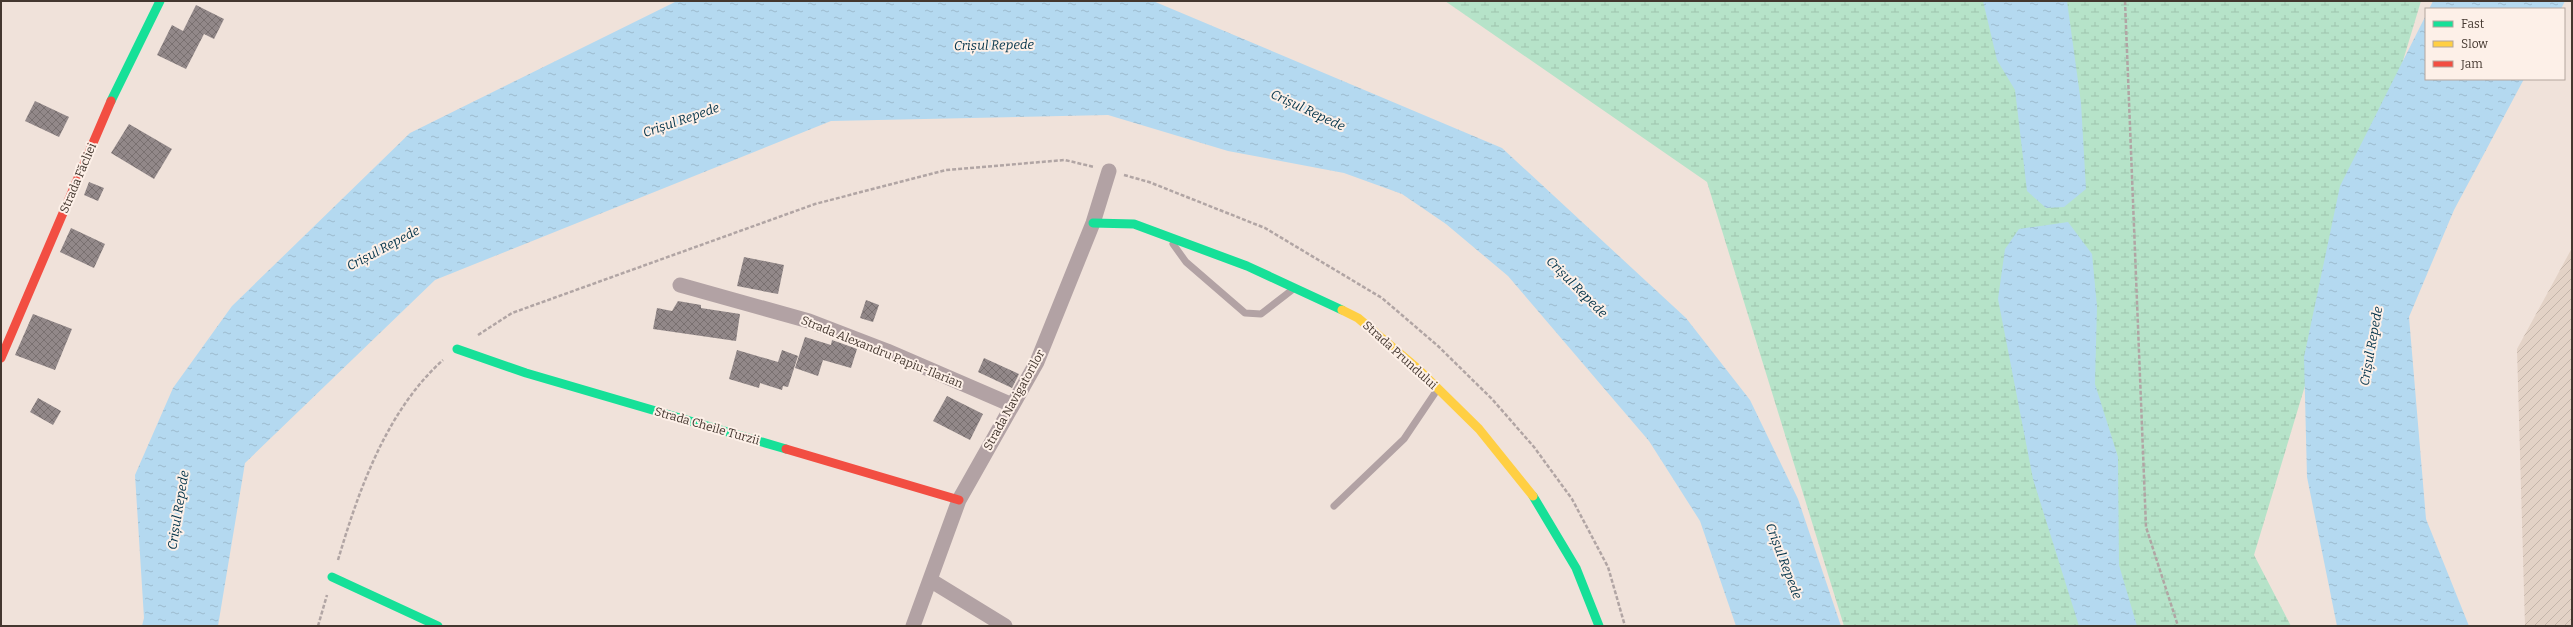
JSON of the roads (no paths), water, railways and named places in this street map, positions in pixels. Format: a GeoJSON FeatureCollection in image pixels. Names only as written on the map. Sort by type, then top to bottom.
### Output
{"type":"FeatureCollection","features":[{"type":"Feature","properties":{"kind":"street","name":"Strada Făcliei"},"geometry":{"type":"LineString","coordinates":[[1,358],[110,103],[160,1]]}},
{"type":"Feature","properties":{"kind":"street","name":"Strada Navigatorilor"},"geometry":{"type":"LineString","coordinates":[[913,626],[959,500],[1037,362],[1093,223],[1109,170]]}},
{"type":"Feature","properties":{"kind":"street","name":"Strada Prundului"},"geometry":{"type":"LineString","coordinates":[[1093,223],[1134,224],[1169,239],[1247,266],[1358,318],[1438,388],[1479,429],[1537,502],[1576,568],[1599,626]]}},
{"type":"Feature","properties":{"kind":"street","name":"Strada Alexandru Papiu-Ilarian"},"geometry":{"type":"LineString","coordinates":[[680,285],[809,321],[887,351],[1012,405]]}},
{"type":"Feature","properties":{"kind":"street","name":"Strada Cheile Turzii"},"geometry":{"type":"LineString","coordinates":[[457,349],[534,375],[959,500]]}},
{"type":"Feature","properties":{"kind":"street"},"geometry":{"type":"LineString","coordinates":[[332,577],[438,626]]}},
{"type":"Feature","properties":{"kind":"street"},"geometry":{"type":"LineString","coordinates":[[930,580],[1005,626]]}},
{"type":"Feature","properties":{"kind":"lane"},"geometry":{"type":"LineString","coordinates":[[1169,239],[1186,262],[1245,313],[1261,314],[1294,288]]}},
{"type":"Feature","properties":{"kind":"lane"},"geometry":{"type":"LineString","coordinates":[[1334,506],[1404,439],[1438,388]]}},
{"type":"Feature","properties":{"kind":"water","name":"Crișul Repede"},"geometry":{"type":"Polygon","coordinates":[[[677,1],[1153,1],[1502,148],[1686,318],[1750,400],[1798,499],[1841,626],[1736,626],[1700,521],[1649,441],[1508,276],[1446,224],[1402,194],[1344,173],[1228,151],[1108,115],[831,121],[435,280],[245,463],[218,626],[142,626],[144,618],[135,475],[173,388],[232,306],[410,133],[677,1]]]}},
{"type":"Feature","properties":{"kind":"water"},"geometry":{"type":"Polygon","coordinates":[[[1983,1],[2067,1],[2081,103],[2086,189],[2064,207],[2046,208],[2027,191],[2015,90],[1997,60],[1983,1]]]}},
{"type":"Feature","properties":{"kind":"water"},"geometry":{"type":"Polygon","coordinates":[[[2433,1],[2565,1],[2562,8],[2430,8],[2433,1]]]}},
{"type":"Feature","properties":{"kind":"water","name":"Crișul Repede"},"geometry":{"type":"Polygon","coordinates":[[[2425,17],[2425,80],[2523,80],[2454,210],[2409,317],[2426,519],[2469,626],[2337,626],[2307,477],[2304,357],[2340,186],[2425,17]]]}},
{"type":"Feature","properties":{"kind":"water"},"geometry":{"type":"Polygon","coordinates":[[[2068,222],[2092,254],[2097,306],[2095,384],[2118,457],[2119,565],[2137,626],[2079,626],[2033,479],[1998,299],[2005,249],[2019,229],[2068,222]]]}}]}
